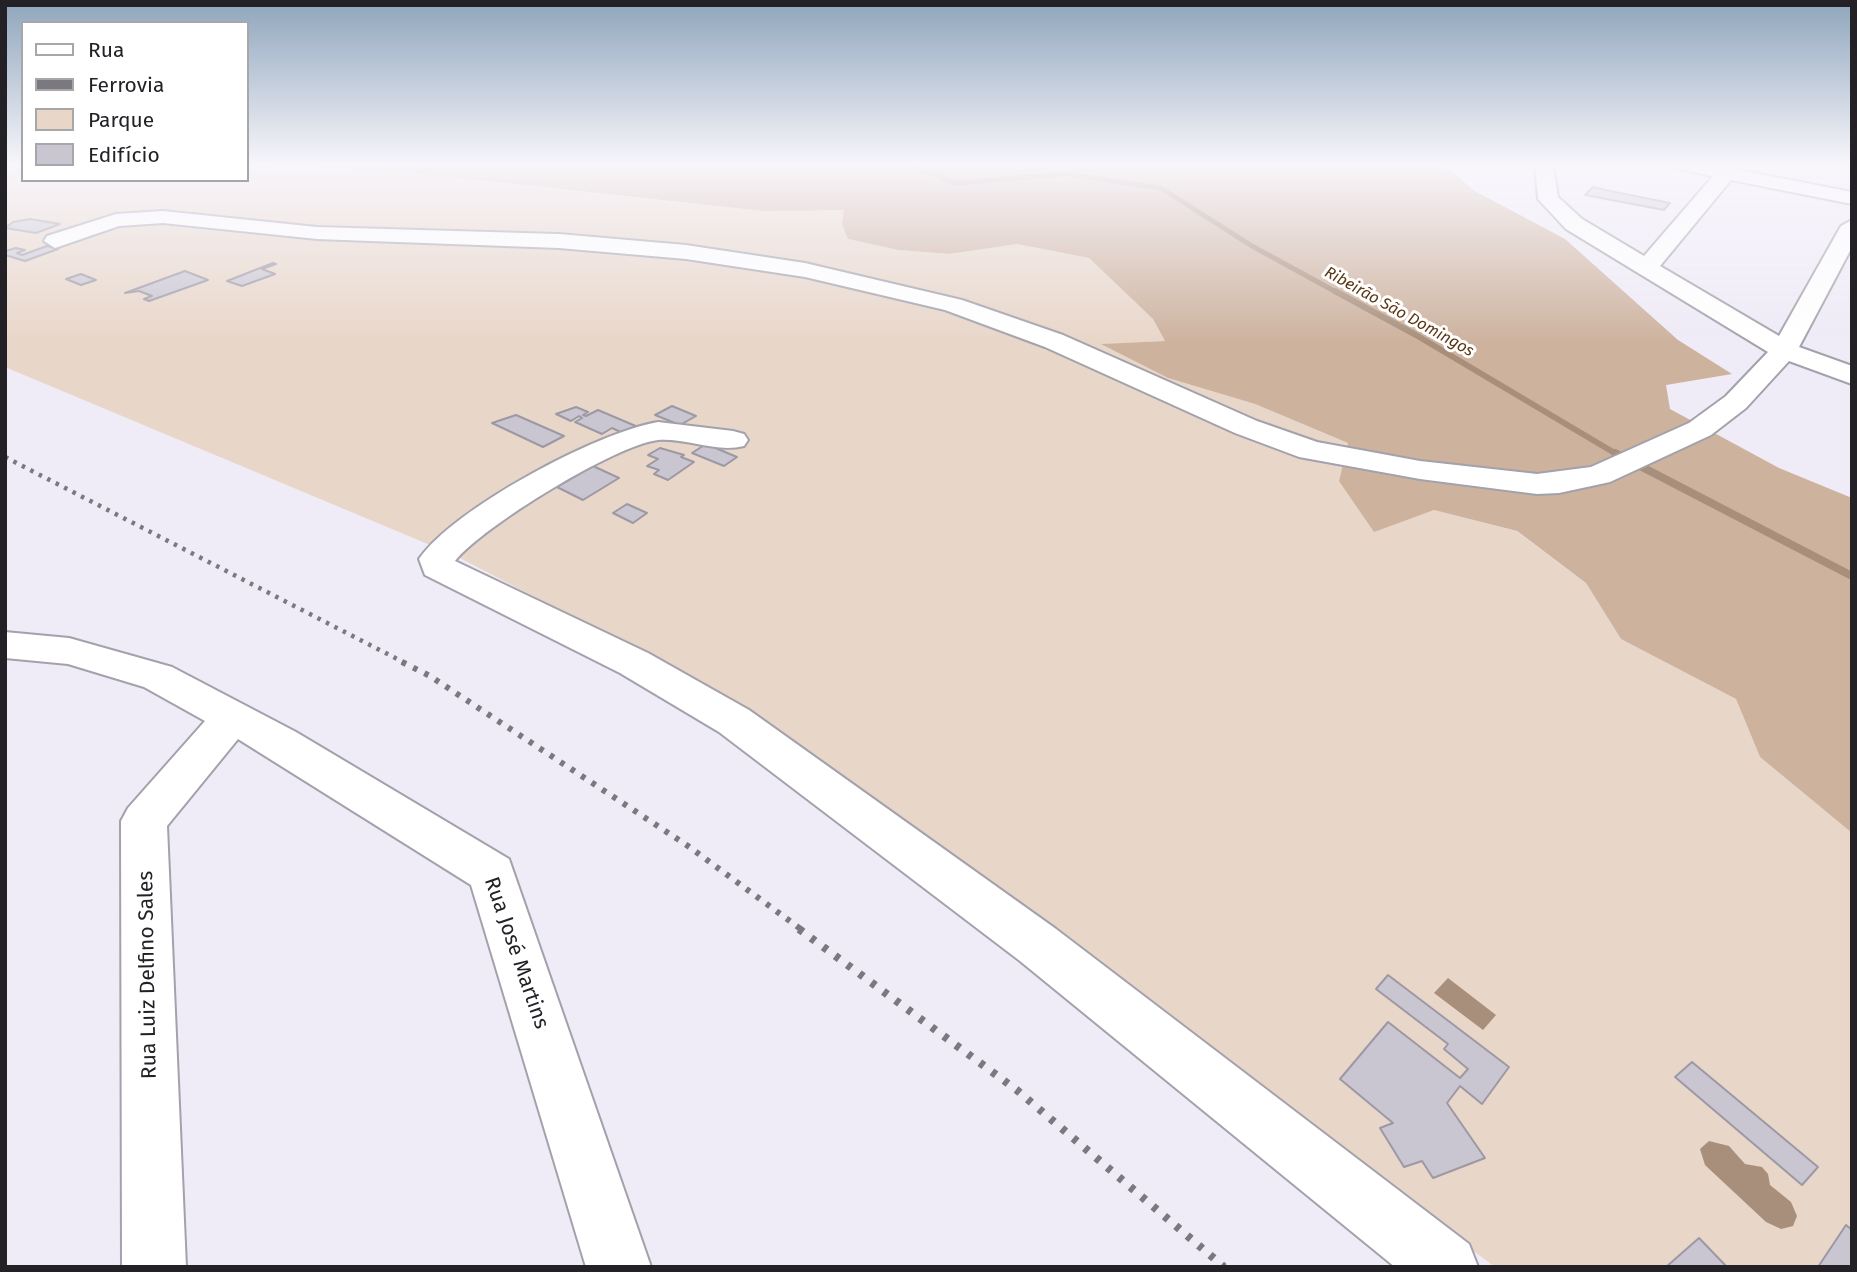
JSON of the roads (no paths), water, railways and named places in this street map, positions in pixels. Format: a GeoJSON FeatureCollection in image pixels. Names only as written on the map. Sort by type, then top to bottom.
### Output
{"type":"FeatureCollection","features":[{"type":"Feature","properties":{"kind":"street"},"geometry":{"type":"LineString","coordinates":[[55,241],[103,224]]}},
{"type":"Feature","properties":{"kind":"street"},"geometry":{"type":"LineString","coordinates":[[234,224],[317,233],[559,241],[687,252],[805,270],[953,305],[1054,341],[1246,427],[1310,450],[1420,470],[1537,484],[1572,481],[1632,463],[1700,429],[1736,402],[1784,350],[1852,226]]}},
{"type":"Feature","properties":{"kind":"street"},"geometry":{"type":"LineString","coordinates":[[1575,224],[1784,350],[1852,376]]}},
{"type":"Feature","properties":{"kind":"street"},"geometry":{"type":"LineString","coordinates":[[1647,267],[1683,224]]}},
{"type":"Feature","properties":{"kind":"street"},"geometry":{"type":"LineString","coordinates":[[733,440],[662,431],[646,433],[590,455],[459,536],[437,559],[438,567],[634,663],[734,721],[1038,945],[1446,1267]]}},
{"type":"Feature","properties":{"kind":"street","name":"Rua José Martins"},"geometry":{"type":"LineString","coordinates":[[5,645],[69,651],[158,677],[281,743],[492,873],[619,1267]]}},
{"type":"Feature","properties":{"kind":"street","name":"Rua Luiz Delfino Sales"},"geometry":{"type":"LineString","coordinates":[[154,1267],[144,821],[233,717]]}},
{"type":"Feature","properties":{"kind":"waterway","name":"Ribeirão São Domingos"},"geometry":{"type":"LineString","coordinates":[[1218,224],[1338,293]]}},
{"type":"Feature","properties":{"kind":"waterway","name":"Ribeirão São Domingos"},"geometry":{"type":"LineString","coordinates":[[1335,291],[1416,335],[1618,455]]}},
{"type":"Feature","properties":{"kind":"waterway","name":"Ribeirão São Domingos"},"geometry":{"type":"LineString","coordinates":[[1615,453],[1852,576]]}},
{"type":"Feature","properties":{"kind":"railway"},"geometry":{"type":"LineString","coordinates":[[5,457],[405,663]]}},
{"type":"Feature","properties":{"kind":"railway"},"geometry":{"type":"LineString","coordinates":[[402,662],[430,676],[688,846],[802,930]]}},
{"type":"Feature","properties":{"kind":"railway"},"geometry":{"type":"LineString","coordinates":[[799,929],[1018,1091],[1224,1267]]}}]}
